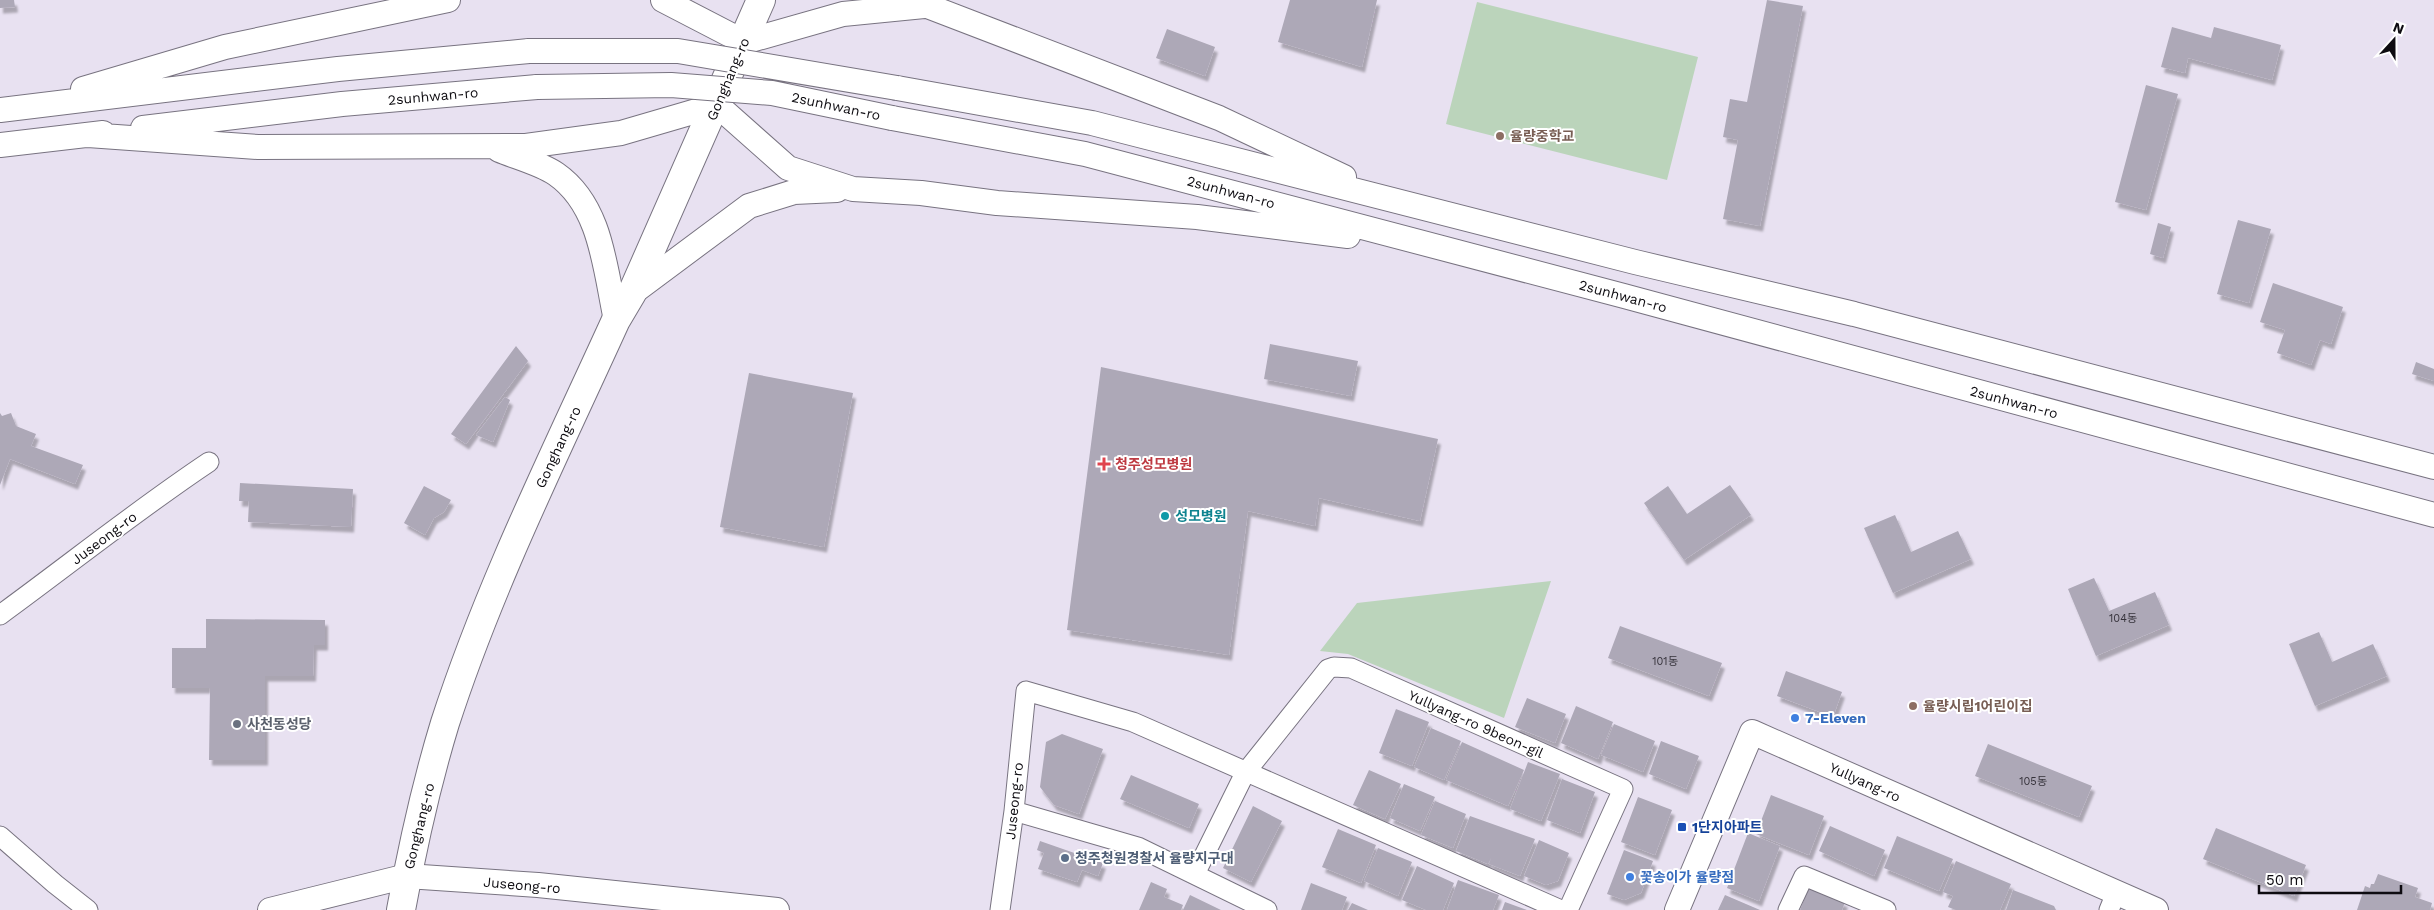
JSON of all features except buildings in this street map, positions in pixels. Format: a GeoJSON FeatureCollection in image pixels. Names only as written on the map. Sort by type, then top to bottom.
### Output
{"type":"FeatureCollection","features":[{"type":"Feature","properties":{"kind":"main road","name":"Gonghang-ro"},"geometry":{"type":"LineString","coordinates":[[401,910],[407,876],[445,724],[483,617],[527,514],[616,320],[632,293],[717,105],[761,0]]}},
{"type":"Feature","properties":{"kind":"street"},"geometry":{"type":"LineString","coordinates":[[9,109],[225,47],[448,0]]}},
{"type":"Feature","properties":{"kind":"street"},"geometry":{"type":"LineString","coordinates":[[663,0],[744,42],[843,14],[918,3],[1219,118],[1396,201]]}},
{"type":"Feature","properties":{"kind":"street","name":"2sunhwan-ro"},"geometry":{"type":"LineString","coordinates":[[9,109],[338,69],[529,51],[678,51],[1092,123],[1635,262],[1854,314],[2434,467]]}},
{"type":"Feature","properties":{"kind":"street","name":"2sunhwan-ro"},"geometry":{"type":"LineString","coordinates":[[0,145],[342,104],[537,87],[671,85],[772,93],[892,118],[1085,154],[1438,247],[2434,516]]}},
{"type":"Feature","properties":{"kind":"street"},"geometry":{"type":"LineString","coordinates":[[88,135],[258,147],[526,146],[621,133],[717,105],[788,168],[853,189]]}},
{"type":"Feature","properties":{"kind":"street"},"geometry":{"type":"LineString","coordinates":[[488,146],[556,174],[584,202],[596,230],[616,320]]}},
{"type":"Feature","properties":{"kind":"street"},"geometry":{"type":"LineString","coordinates":[[632,293],[749,206],[794,192],[853,189],[921,193],[997,203],[1197,217],[1438,247]]}},
{"type":"Feature","properties":{"kind":"street","name":"Juseong-ro"},"geometry":{"type":"LineString","coordinates":[[0,615],[80,557],[163,493],[209,462]]}},
{"type":"Feature","properties":{"kind":"street","name":"Yullyang-ro 9beon-gil"},"geometry":{"type":"LineString","coordinates":[[1245,773],[1328,669],[1334,667],[1351,668],[1623,789],[1568,910]]}},
{"type":"Feature","properties":{"kind":"street","name":"Juseong-ro"},"geometry":{"type":"LineString","coordinates":[[1000,910],[1014,811],[1026,691],[1133,722],[1245,773]]}},
{"type":"Feature","properties":{"kind":"street","name":"Yullyang-ro"},"geometry":{"type":"LineString","coordinates":[[1677,910],[1752,732],[2112,902],[2156,910]]}},
{"type":"Feature","properties":{"kind":"street"},"geometry":{"type":"LineString","coordinates":[[1195,874],[1245,773],[1560,910]]}},
{"type":"Feature","properties":{"kind":"street"},"geometry":{"type":"LineString","coordinates":[[1014,811],[1138,847],[1267,910]]}},
{"type":"Feature","properties":{"kind":"street"},"geometry":{"type":"LineString","coordinates":[[0,836],[88,910]]}},
{"type":"Feature","properties":{"kind":"street","name":"Juseong-ro"},"geometry":{"type":"LineString","coordinates":[[270,910],[407,876],[538,885],[777,910]]}},
{"type":"Feature","properties":{"kind":"street"},"geometry":{"type":"LineString","coordinates":[[1788,910],[1804,876],[1886,910]]}},
{"type":"Feature","properties":{"kind":"green space"},"geometry":{"type":"Polygon","coordinates":[[[1477,2],[1698,57],[1667,180],[1446,124],[1477,2]]]}},
{"type":"Feature","properties":{"kind":"green space"},"geometry":{"type":"Polygon","coordinates":[[[1551,581],[1504,718],[1348,654],[1320,651],[1357,603],[1551,581]]]}},
{"type":"Feature","properties":{"kind":"place","name":"율량중학교"},"geometry":{"type":"Point","coordinates":[1500,136]}},
{"type":"Feature","properties":{"kind":"place","name":"청주성모병원"},"geometry":{"type":"Point","coordinates":[1104,464]}},
{"type":"Feature","properties":{"kind":"place","name":"성모병원"},"geometry":{"type":"Point","coordinates":[1165,516]}},
{"type":"Feature","properties":{"kind":"place","name":"율량시립1어린이집"},"geometry":{"type":"Point","coordinates":[1913,706]}},
{"type":"Feature","properties":{"kind":"place","name":"7-Eleven"},"geometry":{"type":"Point","coordinates":[1795,718]}},
{"type":"Feature","properties":{"kind":"place","name":"사천동성당"},"geometry":{"type":"Point","coordinates":[237,724]}},
{"type":"Feature","properties":{"kind":"place","name":"1단지아파트"},"geometry":{"type":"Point","coordinates":[1682,827]}},
{"type":"Feature","properties":{"kind":"place","name":"청주청원경찰서 율량지구대"},"geometry":{"type":"Point","coordinates":[1065,858]}},
{"type":"Feature","properties":{"kind":"place","name":"꽃송이가 율량점"},"geometry":{"type":"Point","coordinates":[1630,877]}}]}
